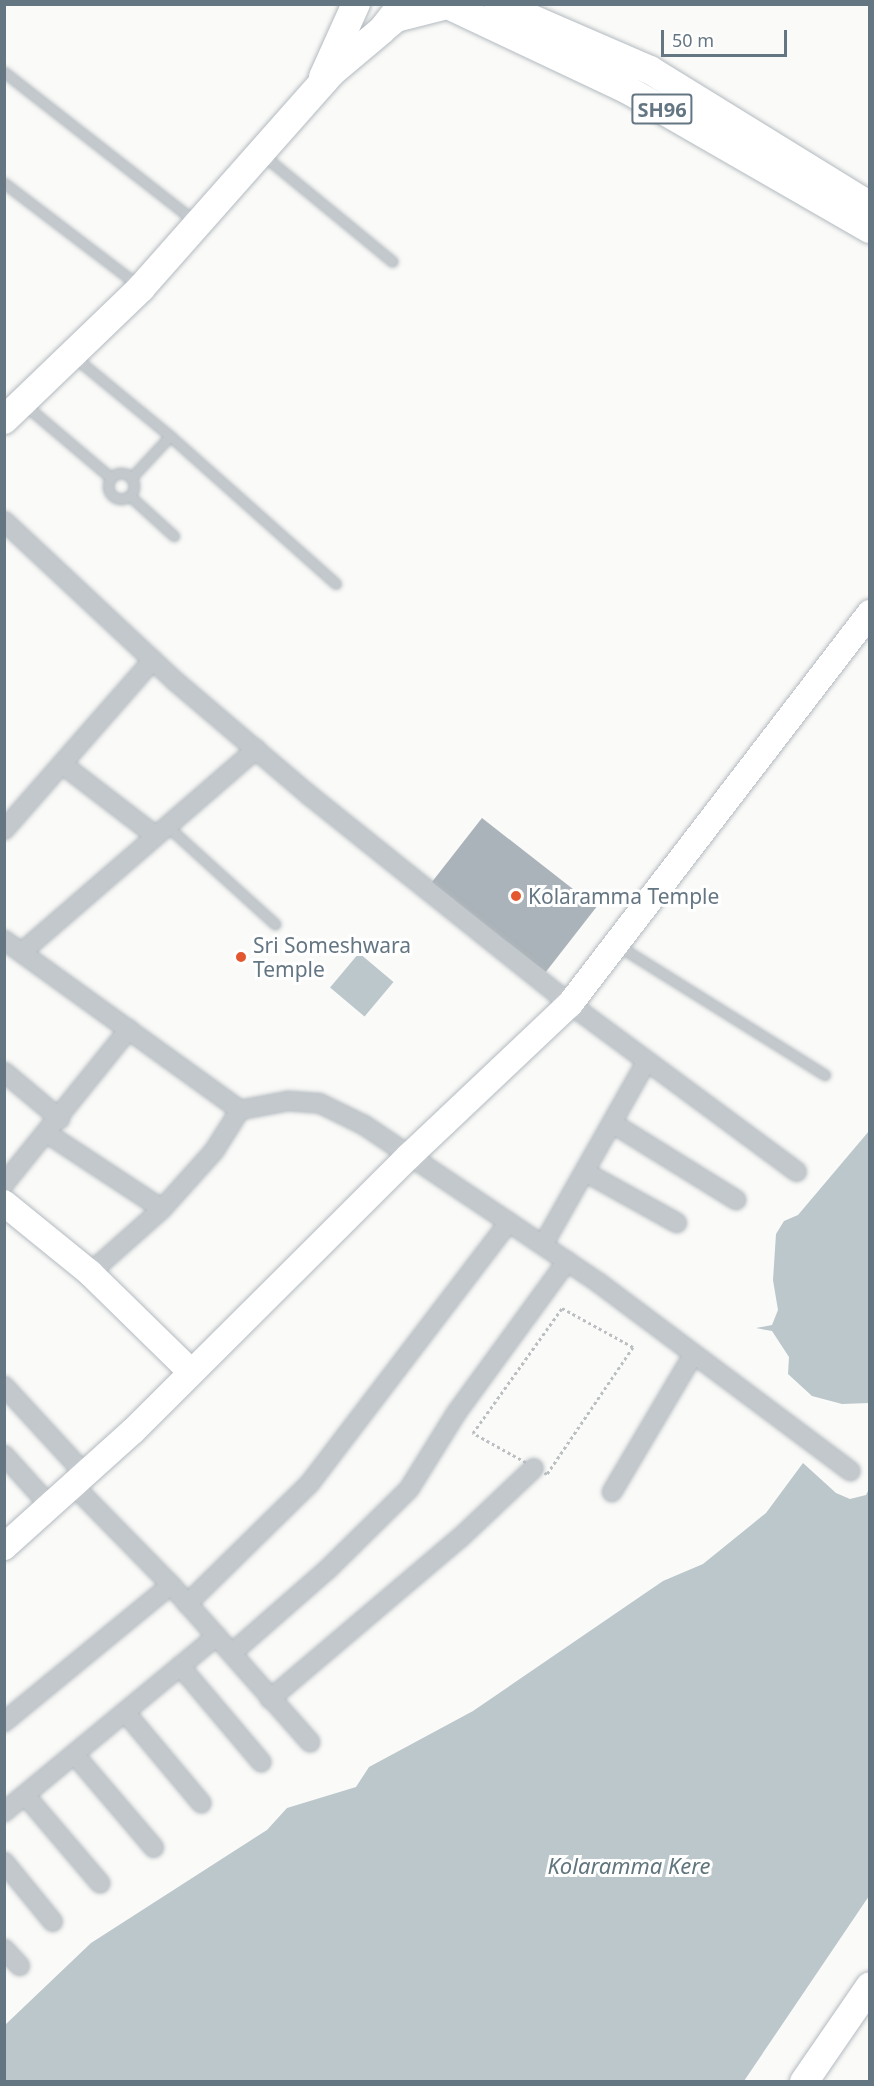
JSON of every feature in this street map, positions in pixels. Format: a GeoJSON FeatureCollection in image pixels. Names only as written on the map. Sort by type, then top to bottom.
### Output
{"type":"FeatureCollection","features":[{"type":"Feature","properties":{"kind":"main road"},"geometry":{"type":"LineString","coordinates":[[382,30],[402,4]]}},
{"type":"Feature","properties":{"kind":"main road","name":"SH96"},"geometry":{"type":"LineString","coordinates":[[498,4],[650,70],[870,206]]}},
{"type":"Feature","properties":{"kind":"main road"},"geometry":{"type":"LineString","coordinates":[[13,411],[141,288],[317,93],[332,72],[396,18],[447,5]]}},
{"type":"Feature","properties":{"kind":"main road","name":"SH96"},"geometry":{"type":"LineString","coordinates":[[447,5],[628,90],[768,167],[870,229]]}},
{"type":"Feature","properties":{"kind":"main road"},"geometry":{"type":"LineString","coordinates":[[317,93],[352,8]]}},
{"type":"Feature","properties":{"kind":"main road"},"geometry":{"type":"LineString","coordinates":[[804,2082],[870,1986]]}},
{"type":"Feature","properties":{"kind":"street"},"geometry":{"type":"LineString","coordinates":[[4,521],[153,660],[256,748],[570,1004],[796,1172]]}},
{"type":"Feature","properties":{"kind":"street"},"geometry":{"type":"LineString","coordinates":[[4,1547],[133,1431],[410,1156],[570,1004],[870,613]]}},
{"type":"Feature","properties":{"kind":"street"},"geometry":{"type":"LineString","coordinates":[[4,830],[153,660]]}},
{"type":"Feature","properties":{"kind":"street"},"geometry":{"type":"LineString","coordinates":[[256,748],[162,831],[10,946],[240,1110],[288,1101],[319,1103],[364,1125],[567,1261],[850,1471]]}},
{"type":"Feature","properties":{"kind":"street"},"geometry":{"type":"LineString","coordinates":[[62,764],[162,831]]}},
{"type":"Feature","properties":{"kind":"street"},"geometry":{"type":"LineString","coordinates":[[4,1184],[48,1134],[129,1029]]}},
{"type":"Feature","properties":{"kind":"street"},"geometry":{"type":"LineString","coordinates":[[543,1245],[646,1062]]}},
{"type":"Feature","properties":{"kind":"street"},"geometry":{"type":"LineString","coordinates":[[4,1072],[60,1119]]}},
{"type":"Feature","properties":{"kind":"street"},"geometry":{"type":"LineString","coordinates":[[90,1273],[162,1209],[214,1151],[240,1110]]}},
{"type":"Feature","properties":{"kind":"street"},"geometry":{"type":"LineString","coordinates":[[612,1124],[736,1200]]}},
{"type":"Feature","properties":{"kind":"street"},"geometry":{"type":"LineString","coordinates":[[48,1134],[162,1209]]}},
{"type":"Feature","properties":{"kind":"street"},"geometry":{"type":"LineString","coordinates":[[585,1172],[677,1223]]}},
{"type":"Feature","properties":{"kind":"street"},"geometry":{"type":"LineString","coordinates":[[4,1203],[90,1273],[191,1372]]}},
{"type":"Feature","properties":{"kind":"street"},"geometry":{"type":"LineString","coordinates":[[187,1604],[310,1483],[509,1222]]}},
{"type":"Feature","properties":{"kind":"street"},"geometry":{"type":"LineString","coordinates":[[232,1653],[343,1555],[409,1489],[457,1412],[567,1261]]}},
{"type":"Feature","properties":{"kind":"street"},"geometry":{"type":"LineString","coordinates":[[612,1492],[693,1355]]}},
{"type":"Feature","properties":{"kind":"street"},"geometry":{"type":"LineString","coordinates":[[4,1386],[79,1479],[310,1742]]}},
{"type":"Feature","properties":{"kind":"street"},"geometry":{"type":"LineString","coordinates":[[4,1455],[49,1505]]}},
{"type":"Feature","properties":{"kind":"street"},"geometry":{"type":"LineString","coordinates":[[270,1699],[461,1537],[534,1468]]}},
{"type":"Feature","properties":{"kind":"street"},"geometry":{"type":"LineString","coordinates":[[4,1722],[171,1585]]}},
{"type":"Feature","properties":{"kind":"street"},"geometry":{"type":"LineString","coordinates":[[4,1812],[217,1636]]}},
{"type":"Feature","properties":{"kind":"street"},"geometry":{"type":"LineString","coordinates":[[180,1666],[261,1762]]}},
{"type":"Feature","properties":{"kind":"street"},"geometry":{"type":"LineString","coordinates":[[125,1712],[201,1803]]}},
{"type":"Feature","properties":{"kind":"street"},"geometry":{"type":"LineString","coordinates":[[74,1754],[154,1848]]}},
{"type":"Feature","properties":{"kind":"street"},"geometry":{"type":"LineString","coordinates":[[25,1795],[100,1883]]}},
{"type":"Feature","properties":{"kind":"street"},"geometry":{"type":"LineString","coordinates":[[4,1862],[53,1922]]}},
{"type":"Feature","properties":{"kind":"street"},"geometry":{"type":"LineString","coordinates":[[4,1949],[20,1966]]}},
{"type":"Feature","properties":{"kind":"lane"},"geometry":{"type":"LineString","coordinates":[[4,72],[199,224]]}},
{"type":"Feature","properties":{"kind":"lane"},"geometry":{"type":"LineString","coordinates":[[262,154],[392,261]]}},
{"type":"Feature","properties":{"kind":"lane"},"geometry":{"type":"LineString","coordinates":[[4,183],[141,288]]}},
{"type":"Feature","properties":{"kind":"lane"},"geometry":{"type":"LineString","coordinates":[[71,355],[170,436],[336,584]]}},
{"type":"Feature","properties":{"kind":"lane"},"geometry":{"type":"LineString","coordinates":[[13,411],[110,477]]}},
{"type":"Feature","properties":{"kind":"lane"},"geometry":{"type":"LineString","coordinates":[[131,478],[170,436]]}},
{"type":"Feature","properties":{"kind":"lane"},"geometry":{"type":"LineString","coordinates":[[110,477],[122,473],[131,478],[134,489],[130,497]]}},
{"type":"Feature","properties":{"kind":"lane"},"geometry":{"type":"LineString","coordinates":[[110,477],[108,486],[112,495],[121,499],[130,497]]}},
{"type":"Feature","properties":{"kind":"lane"},"geometry":{"type":"LineString","coordinates":[[130,497],[174,536]]}},
{"type":"Feature","properties":{"kind":"lane"},"geometry":{"type":"LineString","coordinates":[[162,831],[275,924]]}},
{"type":"Feature","properties":{"kind":"lane"},"geometry":{"type":"LineString","coordinates":[[617,945],[825,1076]]}},
{"type":"Feature","properties":{"kind":"path"},"geometry":{"type":"LineString","coordinates":[[562,1308],[633,1347],[547,1474],[534,1468],[473,1433],[562,1308]]}},
{"type":"Feature","properties":{"kind":"water"},"geometry":{"type":"Polygon","coordinates":[[[359,953],[393,982],[365,1016],[330,987],[359,953]]]}},
{"type":"Feature","properties":{"kind":"water"},"geometry":{"type":"Polygon","coordinates":[[[869,1131],[869,1403],[842,1404],[812,1396],[788,1374],[789,1357],[772,1331],[756,1328],[772,1325],[778,1310],[773,1280],[776,1234],[784,1221],[798,1215],[869,1131]]]}},
{"type":"Feature","properties":{"kind":"water","name":"Kolaramma Kere"},"geometry":{"type":"Polygon","coordinates":[[[803,1463],[836,1493],[850,1499],[866,1495],[869,1489],[869,1896],[744,2081],[5,2081],[5,2025],[91,1943],[267,1830],[287,1808],[356,1787],[369,1767],[473,1711],[663,1581],[703,1564],[766,1513],[803,1463]]]}},
{"type":"Feature","properties":{"kind":"building","name":"Kolaramma Temple"},"geometry":{"type":"Polygon","coordinates":[[[482,818],[596,907],[546,972],[432,883],[482,818]]]}},
{"type":"Feature","properties":{"kind":"place","name":"Kolaramma Temple"},"geometry":{"type":"Point","coordinates":[516,896]}},
{"type":"Feature","properties":{"kind":"place","name":"Sri Someshwara Temple"},"geometry":{"type":"Point","coordinates":[241,957]}}]}
